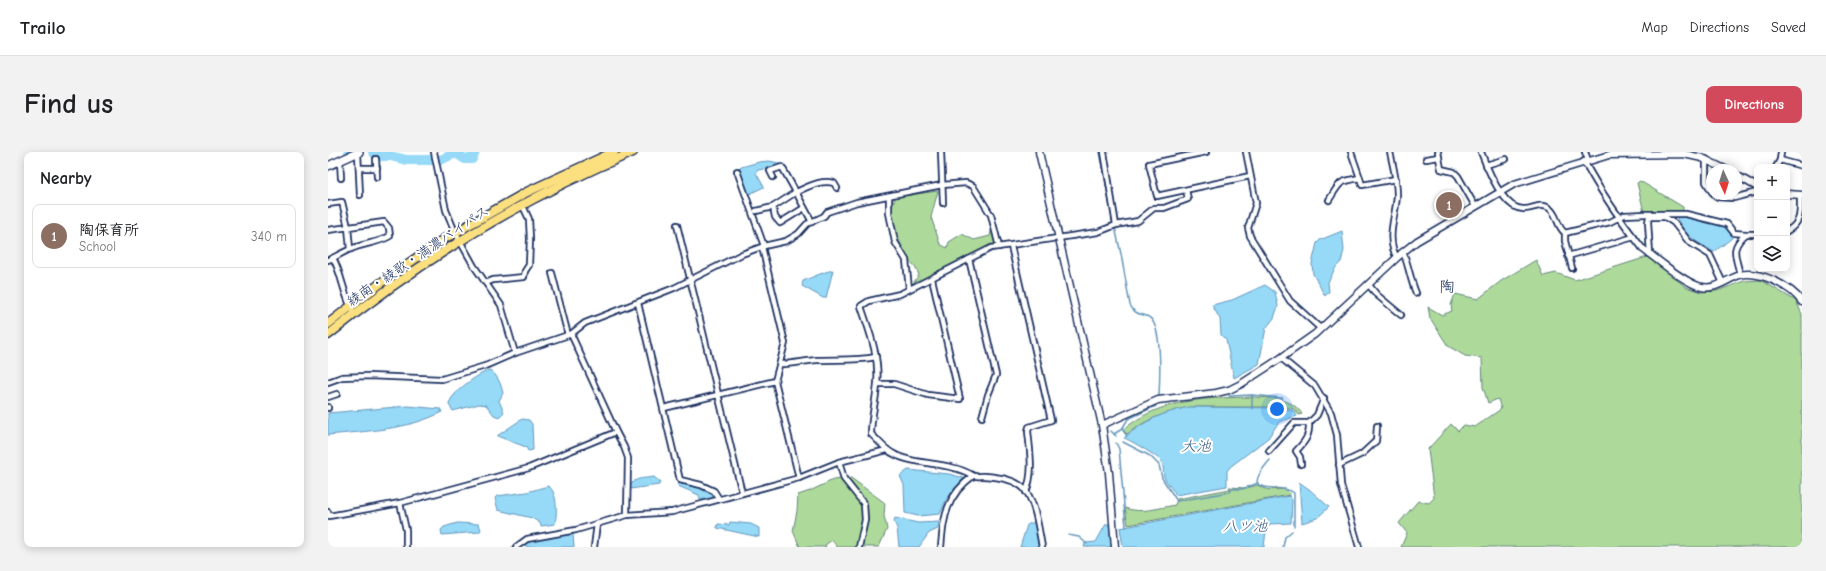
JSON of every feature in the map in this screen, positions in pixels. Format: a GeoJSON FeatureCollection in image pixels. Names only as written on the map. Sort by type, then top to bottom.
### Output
{"type":"FeatureCollection","features":[{"type":"Feature","properties":{"kind":"highway","name":"綾南・綾歌・満濃バイパス"},"geometry":{"type":"LineString","coordinates":[[328,324],[386,279],[455,232],[528,192],[614,152]]}},
{"type":"Feature","properties":{"kind":"highway","name":"綾南・綾歌・満濃バイパス"},"geometry":{"type":"LineString","coordinates":[[328,335],[392,286],[459,241],[522,204],[600,166],[633,152]]}},
{"type":"Feature","properties":{"kind":"main road"},"geometry":{"type":"LineString","coordinates":[[328,166],[358,152]]}},
{"type":"Feature","properties":{"kind":"street"},"geometry":{"type":"LineString","coordinates":[[358,152],[360,196]]}},
{"type":"Feature","properties":{"kind":"street"},"geometry":{"type":"LineString","coordinates":[[434,152],[437,160],[446,210],[459,241],[502,305],[515,353]]}},
{"type":"Feature","properties":{"kind":"street"},"geometry":{"type":"LineString","coordinates":[[941,152],[943,203]]}},
{"type":"Feature","properties":{"kind":"street"},"geometry":{"type":"LineString","coordinates":[[1039,152],[1102,424],[1109,474],[1115,547]]}},
{"type":"Feature","properties":{"kind":"street"},"geometry":{"type":"LineString","coordinates":[[1104,152],[1116,225]]}},
{"type":"Feature","properties":{"kind":"street"},"geometry":{"type":"LineString","coordinates":[[1176,152],[1178,158]]}},
{"type":"Feature","properties":{"kind":"street"},"geometry":{"type":"LineString","coordinates":[[1206,152],[1149,164],[1157,196],[1250,176]]}},
{"type":"Feature","properties":{"kind":"street"},"geometry":{"type":"LineString","coordinates":[[1246,152],[1256,203],[1248,228],[1250,236],[1290,301],[1320,328]]}},
{"type":"Feature","properties":{"kind":"street"},"geometry":{"type":"LineString","coordinates":[[1351,152],[1362,185],[1396,179]]}},
{"type":"Feature","properties":{"kind":"street"},"geometry":{"type":"LineString","coordinates":[[1390,152],[1396,179],[1397,194],[1391,235],[1393,250],[1397,258]]}},
{"type":"Feature","properties":{"kind":"street"},"geometry":{"type":"LineString","coordinates":[[1482,152],[1486,165],[1500,191],[1512,206],[1523,210],[1539,206],[1548,207],[1553,211],[1559,229],[1566,233],[1610,222],[1619,217],[1646,214],[1686,214],[1727,224],[1734,232],[1754,234]]}},
{"type":"Feature","properties":{"kind":"street"},"geometry":{"type":"LineString","coordinates":[[1585,152],[1586,161],[1599,188],[1643,249],[1690,283],[1702,287],[1712,287],[1740,275],[1762,275],[1797,295],[1802,302]]}},
{"type":"Feature","properties":{"kind":"street"},"geometry":{"type":"LineString","coordinates":[[1778,164],[1780,160],[1780,152]]}},
{"type":"Feature","properties":{"kind":"street"},"geometry":{"type":"LineString","coordinates":[[1426,159],[1438,154],[1441,169],[1454,172],[1458,176],[1475,206]]}},
{"type":"Feature","properties":{"kind":"street"},"geometry":{"type":"LineString","coordinates":[[1102,424],[1158,400],[1229,390],[1281,358],[1315,334],[1403,252],[1417,241],[1514,184],[1610,155],[1684,154],[1706,159],[1716,164]]}},
{"type":"Feature","properties":{"kind":"street"},"geometry":{"type":"LineString","coordinates":[[376,159],[377,178]]}},
{"type":"Feature","properties":{"kind":"street"},"geometry":{"type":"LineString","coordinates":[[1486,165],[1506,159]]}},
{"type":"Feature","properties":{"kind":"street"},"geometry":{"type":"LineString","coordinates":[[1706,159],[1706,164]]}},
{"type":"Feature","properties":{"kind":"street"},"geometry":{"type":"LineString","coordinates":[[1780,160],[1802,166]]}},
{"type":"Feature","properties":{"kind":"street"},"geometry":{"type":"LineString","coordinates":[[340,161],[341,178]]}},
{"type":"Feature","properties":{"kind":"street"},"geometry":{"type":"LineString","coordinates":[[773,177],[770,171],[782,167],[812,222]]}},
{"type":"Feature","properties":{"kind":"street"},"geometry":{"type":"LineString","coordinates":[[359,168],[377,168]]}},
{"type":"Feature","properties":{"kind":"street"},"geometry":{"type":"LineString","coordinates":[[738,171],[763,246],[785,343],[775,381],[799,478]]}},
{"type":"Feature","properties":{"kind":"street"},"geometry":{"type":"LineString","coordinates":[[1329,200],[1340,183],[1345,180],[1360,178]]}},
{"type":"Feature","properties":{"kind":"street"},"geometry":{"type":"LineString","coordinates":[[1742,178],[1754,185]]}},
{"type":"Feature","properties":{"kind":"street"},"geometry":{"type":"LineString","coordinates":[[756,211],[773,207],[796,192],[821,183],[834,183],[837,188]]}},
{"type":"Feature","properties":{"kind":"street"},"geometry":{"type":"LineString","coordinates":[[328,382],[342,377],[366,376],[431,380],[449,378],[485,366],[515,353],[570,335],[585,323],[638,303],[690,280],[742,254],[763,246],[786,241],[798,234],[807,224],[827,212],[857,202],[942,185],[966,183],[973,186],[991,215],[999,247]]}},
{"type":"Feature","properties":{"kind":"street"},"geometry":{"type":"LineString","coordinates":[[973,476],[967,471],[935,463],[906,459],[887,450],[871,434],[878,384],[876,356],[875,346],[861,306],[869,301],[900,294],[991,248],[1098,232],[1116,225],[1138,221],[1154,208],[1164,208],[1188,199],[1186,190]]}},
{"type":"Feature","properties":{"kind":"street"},"geometry":{"type":"LineString","coordinates":[[1742,196],[1754,193]]}},
{"type":"Feature","properties":{"kind":"street"},"geometry":{"type":"LineString","coordinates":[[1790,194],[1801,195],[1800,221],[1797,226],[1790,230]]}},
{"type":"Feature","properties":{"kind":"street"},"geometry":{"type":"LineString","coordinates":[[889,196],[889,213],[895,242],[906,260],[909,289]]}},
{"type":"Feature","properties":{"kind":"street"},"geometry":{"type":"LineString","coordinates":[[328,204],[342,202],[348,227],[350,249]]}},
{"type":"Feature","properties":{"kind":"street"},"geometry":{"type":"LineString","coordinates":[[486,283],[493,280],[524,277],[525,271],[529,265],[530,239],[529,219],[522,204]]}},
{"type":"Feature","properties":{"kind":"street"},"geometry":{"type":"LineString","coordinates":[[773,207],[775,217],[780,223],[804,208]]}},
{"type":"Feature","properties":{"kind":"street"},"geometry":{"type":"LineString","coordinates":[[1646,214],[1645,219],[1648,222]]}},
{"type":"Feature","properties":{"kind":"street"},"geometry":{"type":"LineString","coordinates":[[1650,254],[1649,217],[1665,217],[1674,223],[1689,242],[1710,255],[1723,283]]}},
{"type":"Feature","properties":{"kind":"street"},"geometry":{"type":"LineString","coordinates":[[328,230],[384,222],[389,228],[390,236],[383,240],[370,242],[350,249],[328,260]]}},
{"type":"Feature","properties":{"kind":"street"},"geometry":{"type":"LineString","coordinates":[[677,225],[742,493]]}},
{"type":"Feature","properties":{"kind":"street"},"geometry":{"type":"LineString","coordinates":[[1566,233],[1565,241],[1572,268]]}},
{"type":"Feature","properties":{"kind":"street"},"geometry":{"type":"LineString","coordinates":[[1740,275],[1734,250],[1737,242],[1746,234]]}},
{"type":"Feature","properties":{"kind":"street"},"geometry":{"type":"LineString","coordinates":[[1568,256],[1634,237]]}},
{"type":"Feature","properties":{"kind":"street"},"geometry":{"type":"LineString","coordinates":[[1011,246],[1051,420],[1029,427],[1028,432],[1032,465],[1026,492]]}},
{"type":"Feature","properties":{"kind":"street"},"geometry":{"type":"LineString","coordinates":[[1403,252],[1407,261],[1410,279],[1416,293]]}},
{"type":"Feature","properties":{"kind":"street"},"geometry":{"type":"LineString","coordinates":[[333,258],[338,268],[350,306],[355,314]]}},
{"type":"Feature","properties":{"kind":"street"},"geometry":{"type":"LineString","coordinates":[[969,259],[996,374],[982,417]]}},
{"type":"Feature","properties":{"kind":"street"},"geometry":{"type":"LineString","coordinates":[[552,273],[570,335],[628,458],[627,515]]}},
{"type":"Feature","properties":{"kind":"street"},"geometry":{"type":"LineString","coordinates":[[878,384],[894,384],[928,395],[960,399],[932,279]]}},
{"type":"Feature","properties":{"kind":"street"},"geometry":{"type":"LineString","coordinates":[[1368,284],[1377,295],[1401,314]]}},
{"type":"Feature","properties":{"kind":"street"},"geometry":{"type":"LineString","coordinates":[[638,303],[680,480],[700,485],[714,491],[719,499]]}},
{"type":"Feature","properties":{"kind":"street"},"geometry":{"type":"LineString","coordinates":[[780,364],[795,364],[820,360],[858,360],[876,356]]}},
{"type":"Feature","properties":{"kind":"street"},"geometry":{"type":"LineString","coordinates":[[1281,358],[1316,386],[1324,398],[1334,424],[1341,485],[1359,547]]}},
{"type":"Feature","properties":{"kind":"street"},"geometry":{"type":"LineString","coordinates":[[664,408],[775,381]]}},
{"type":"Feature","properties":{"kind":"street"},"geometry":{"type":"LineString","coordinates":[[328,397],[337,394]]}},
{"type":"Feature","properties":{"kind":"street"},"geometry":{"type":"LineString","coordinates":[[1269,451],[1294,423],[1309,423],[1317,416],[1324,398]]}},
{"type":"Feature","properties":{"kind":"street"},"geometry":{"type":"LineString","coordinates":[[1301,464],[1300,457],[1296,451],[1307,438],[1309,423]]}},
{"type":"Feature","properties":{"kind":"street"},"geometry":{"type":"LineString","coordinates":[[1339,465],[1362,454],[1376,441],[1377,426]]}},
{"type":"Feature","properties":{"kind":"street"},"geometry":{"type":"LineString","coordinates":[[328,515],[400,504],[529,468],[616,432]]}},
{"type":"Feature","properties":{"kind":"street"},"geometry":{"type":"LineString","coordinates":[[516,547],[526,539],[597,524],[627,515],[672,512],[799,478],[839,462],[887,450]]}},
{"type":"Feature","properties":{"kind":"street"},"geometry":{"type":"LineString","coordinates":[[839,462],[844,479],[864,504],[865,520],[859,547]]}},
{"type":"Feature","properties":{"kind":"street"},"geometry":{"type":"LineString","coordinates":[[941,547],[942,524],[947,506],[962,484],[973,476],[996,476],[1019,484],[1026,492],[1036,517],[1042,547]]}},
{"type":"Feature","properties":{"kind":"street"},"geometry":{"type":"LineString","coordinates":[[400,504],[406,530],[406,547]]}},
{"type":"Feature","properties":{"kind":"street"},"geometry":{"type":"LineString","coordinates":[[594,547],[597,524]]}},
{"type":"Feature","properties":{"kind":"green space"},"geometry":{"type":"Polygon","coordinates":[[[1640,181],[1683,207],[1683,212],[1644,212],[1637,183],[1640,181]]]}},
{"type":"Feature","properties":{"kind":"green space"},"geometry":{"type":"Polygon","coordinates":[[[938,191],[931,217],[940,244],[947,248],[949,242],[962,234],[974,240],[990,236],[992,227],[997,245],[989,247],[911,286],[919,275],[914,265],[908,260],[895,231],[891,212],[895,197],[938,191]]]}},
{"type":"Feature","properties":{"kind":"green space"},"geometry":{"type":"Polygon","coordinates":[[[1647,257],[1686,287],[1701,292],[1717,291],[1744,281],[1761,280],[1796,301],[1802,314],[1802,547],[1401,547],[1407,533],[1399,523],[1418,501],[1429,503],[1434,498],[1428,449],[1451,424],[1458,431],[1464,425],[1475,427],[1501,409],[1498,399],[1488,403],[1483,387],[1482,358],[1465,356],[1448,346],[1430,318],[1428,307],[1442,315],[1452,311],[1451,305],[1455,294],[1478,299],[1501,281],[1536,260],[1543,276],[1556,273],[1575,280],[1647,257]]]}},
{"type":"Feature","properties":{"kind":"green space"},"geometry":{"type":"Polygon","coordinates":[[[1253,397],[1274,398],[1286,401],[1297,408],[1302,414],[1299,415],[1294,409],[1283,407],[1190,407],[1172,411],[1157,417],[1142,424],[1127,434],[1123,430],[1137,419],[1152,411],[1168,406],[1201,399],[1253,397]]]}},
{"type":"Feature","properties":{"kind":"green space"},"geometry":{"type":"Polygon","coordinates":[[[851,478],[885,503],[884,516],[887,529],[879,547],[837,547],[832,540],[825,545],[826,547],[800,547],[793,531],[797,511],[798,495],[833,480],[851,478]]]}},
{"type":"Feature","properties":{"kind":"green space"},"geometry":{"type":"Polygon","coordinates":[[[1258,485],[1264,489],[1286,489],[1290,495],[1128,525],[1125,508],[1131,510],[1156,509],[1175,505],[1177,499],[1230,489],[1229,487],[1246,488],[1258,485]]]}},
{"type":"Feature","properties":{"kind":"water"},"geometry":{"type":"Polygon","coordinates":[[[769,161],[779,163],[779,166],[758,170],[756,173],[764,187],[749,194],[738,168],[759,162],[769,161]]]}},
{"type":"Feature","properties":{"kind":"water"},"geometry":{"type":"Polygon","coordinates":[[[1684,216],[1720,223],[1730,232],[1732,238],[1714,252],[1688,235],[1676,217],[1684,216]]]}},
{"type":"Feature","properties":{"kind":"water"},"geometry":{"type":"Polygon","coordinates":[[[1342,231],[1344,250],[1341,262],[1336,267],[1328,282],[1329,292],[1325,296],[1313,274],[1312,264],[1317,243],[1320,240],[1342,231]]]}},
{"type":"Feature","properties":{"kind":"water"},"geometry":{"type":"Polygon","coordinates":[[[833,270],[826,298],[823,298],[802,286],[803,281],[833,270]]]}},
{"type":"Feature","properties":{"kind":"water"},"geometry":{"type":"Polygon","coordinates":[[[1265,285],[1275,292],[1278,306],[1274,318],[1266,328],[1259,364],[1234,378],[1226,340],[1221,335],[1220,319],[1212,305],[1232,300],[1265,285]]]}},
{"type":"Feature","properties":{"kind":"water"},"geometry":{"type":"Polygon","coordinates":[[[490,370],[493,372],[501,386],[503,393],[499,401],[504,412],[499,417],[494,415],[486,405],[479,404],[453,411],[449,405],[450,400],[454,395],[472,379],[490,370]]]}},
{"type":"Feature","properties":{"kind":"water"},"geometry":{"type":"Polygon","coordinates":[[[408,406],[441,409],[442,412],[415,423],[401,426],[372,431],[328,435],[328,413],[408,406]]]}},
{"type":"Feature","properties":{"kind":"water","name":"大池"},"geometry":{"type":"Polygon","coordinates":[[[1189,407],[1282,408],[1294,411],[1297,416],[1279,422],[1268,438],[1230,467],[1227,471],[1227,486],[1176,495],[1164,477],[1161,461],[1143,448],[1124,438],[1139,426],[1154,418],[1189,407]]]}},
{"type":"Feature","properties":{"kind":"water"},"geometry":{"type":"Polygon","coordinates":[[[522,419],[529,420],[532,424],[533,450],[528,451],[526,447],[497,436],[522,419]]]}},
{"type":"Feature","properties":{"kind":"water"},"geometry":{"type":"Polygon","coordinates":[[[908,470],[949,474],[964,478],[947,498],[940,514],[918,516],[905,513],[904,485],[900,476],[908,470]]]}},
{"type":"Feature","properties":{"kind":"water"},"geometry":{"type":"Polygon","coordinates":[[[654,477],[660,482],[659,485],[630,489],[635,480],[654,477]]]}},
{"type":"Feature","properties":{"kind":"water"},"geometry":{"type":"Polygon","coordinates":[[[1299,482],[1329,507],[1317,518],[1302,523],[1299,482]]]}},
{"type":"Feature","properties":{"kind":"water"},"geometry":{"type":"Polygon","coordinates":[[[678,483],[704,488],[709,490],[715,497],[700,500],[699,495],[678,486],[678,483]]]}},
{"type":"Feature","properties":{"kind":"water"},"geometry":{"type":"Polygon","coordinates":[[[548,486],[554,493],[555,498],[555,524],[541,526],[540,523],[532,518],[498,510],[495,498],[497,496],[527,492],[548,486]]]}},
{"type":"Feature","properties":{"kind":"water","name":"八ツ池"},"geometry":{"type":"Polygon","coordinates":[[[1289,496],[1292,500],[1291,523],[1270,524],[1266,531],[1264,547],[1123,547],[1120,528],[1289,496]]]}},
{"type":"Feature","properties":{"kind":"water"},"geometry":{"type":"Polygon","coordinates":[[[895,518],[918,523],[939,522],[938,529],[929,533],[919,547],[899,547],[897,528],[894,522],[895,518]]]}},
{"type":"Feature","properties":{"kind":"water"},"geometry":{"type":"Polygon","coordinates":[[[730,522],[751,524],[759,528],[759,537],[717,528],[718,524],[729,525],[730,522]]]}},
{"type":"Feature","properties":{"kind":"water"},"geometry":{"type":"Polygon","coordinates":[[[457,523],[479,524],[481,530],[479,532],[442,535],[441,530],[444,527],[457,523]]]}},
{"type":"Feature","properties":{"kind":"water"},"geometry":{"type":"Polygon","coordinates":[[[1035,523],[1040,547],[1020,547],[1027,525],[1035,523]]]}},
{"type":"Feature","properties":{"kind":"water"},"geometry":{"type":"Polygon","coordinates":[[[1106,524],[1109,524],[1111,547],[1084,547],[1085,543],[1096,542],[1106,524]]]}},
{"type":"Feature","properties":{"kind":"water"},"geometry":{"type":"Polygon","coordinates":[[[573,534],[574,547],[527,547],[525,544],[532,540],[573,534]]]}},
{"type":"Feature","properties":{"kind":"waterway"},"geometry":{"type":"LineString","coordinates":[[373,152],[379,156],[390,156],[407,160],[440,160],[456,153],[465,159],[472,159],[475,152]]}},
{"type":"Feature","properties":{"kind":"waterway"},"geometry":{"type":"LineString","coordinates":[[1100,152],[1113,222]]}},
{"type":"Feature","properties":{"kind":"waterway"},"geometry":{"type":"LineString","coordinates":[[1115,227],[1130,305],[1135,312],[1150,318],[1155,327],[1160,356],[1159,395]]}},
{"type":"Feature","properties":{"kind":"waterway"},"geometry":{"type":"LineString","coordinates":[[1252,395],[1252,409]]}},
{"type":"Feature","properties":{"kind":"waterway"},"geometry":{"type":"LineString","coordinates":[[1229,396],[1252,395],[1283,398]]}},
{"type":"Feature","properties":{"kind":"waterway"},"geometry":{"type":"LineString","coordinates":[[1114,434],[1122,429],[1128,419],[1156,406]]}},
{"type":"Feature","properties":{"kind":"waterway"},"geometry":{"type":"LineString","coordinates":[[1122,429],[1127,436]]}},
{"type":"Feature","properties":{"kind":"waterway"},"geometry":{"type":"LineString","coordinates":[[1111,431],[1116,436]]}},
{"type":"Feature","properties":{"kind":"waterway"},"geometry":{"type":"LineString","coordinates":[[1123,442],[1150,456],[1159,465],[1162,478],[1177,501],[1230,492],[1231,489],[1242,489],[1258,483]]}},
{"type":"Feature","properties":{"kind":"waterway"},"geometry":{"type":"LineString","coordinates":[[1116,443],[1119,449],[1126,527]]}},
{"type":"Feature","properties":{"kind":"waterway"},"geometry":{"type":"LineString","coordinates":[[1270,460],[1260,472],[1257,480],[1259,485],[1264,487],[1280,488],[1294,493],[1294,526]]}},
{"type":"Feature","properties":{"kind":"waterway"},"geometry":{"type":"LineString","coordinates":[[1283,547],[1285,537],[1292,531]]}},
{"type":"Feature","properties":{"kind":"waterway"},"geometry":{"type":"LineString","coordinates":[[1068,535],[1079,537],[1087,544]]}},
{"type":"Feature","properties":{"kind":"place","name":"陶保育所"},"geometry":{"type":"Point","coordinates":[1449,205]}},
{"type":"Feature","properties":{"kind":"district","name":"陶"},"geometry":{"type":"Point","coordinates":[1447,287]}}]}
